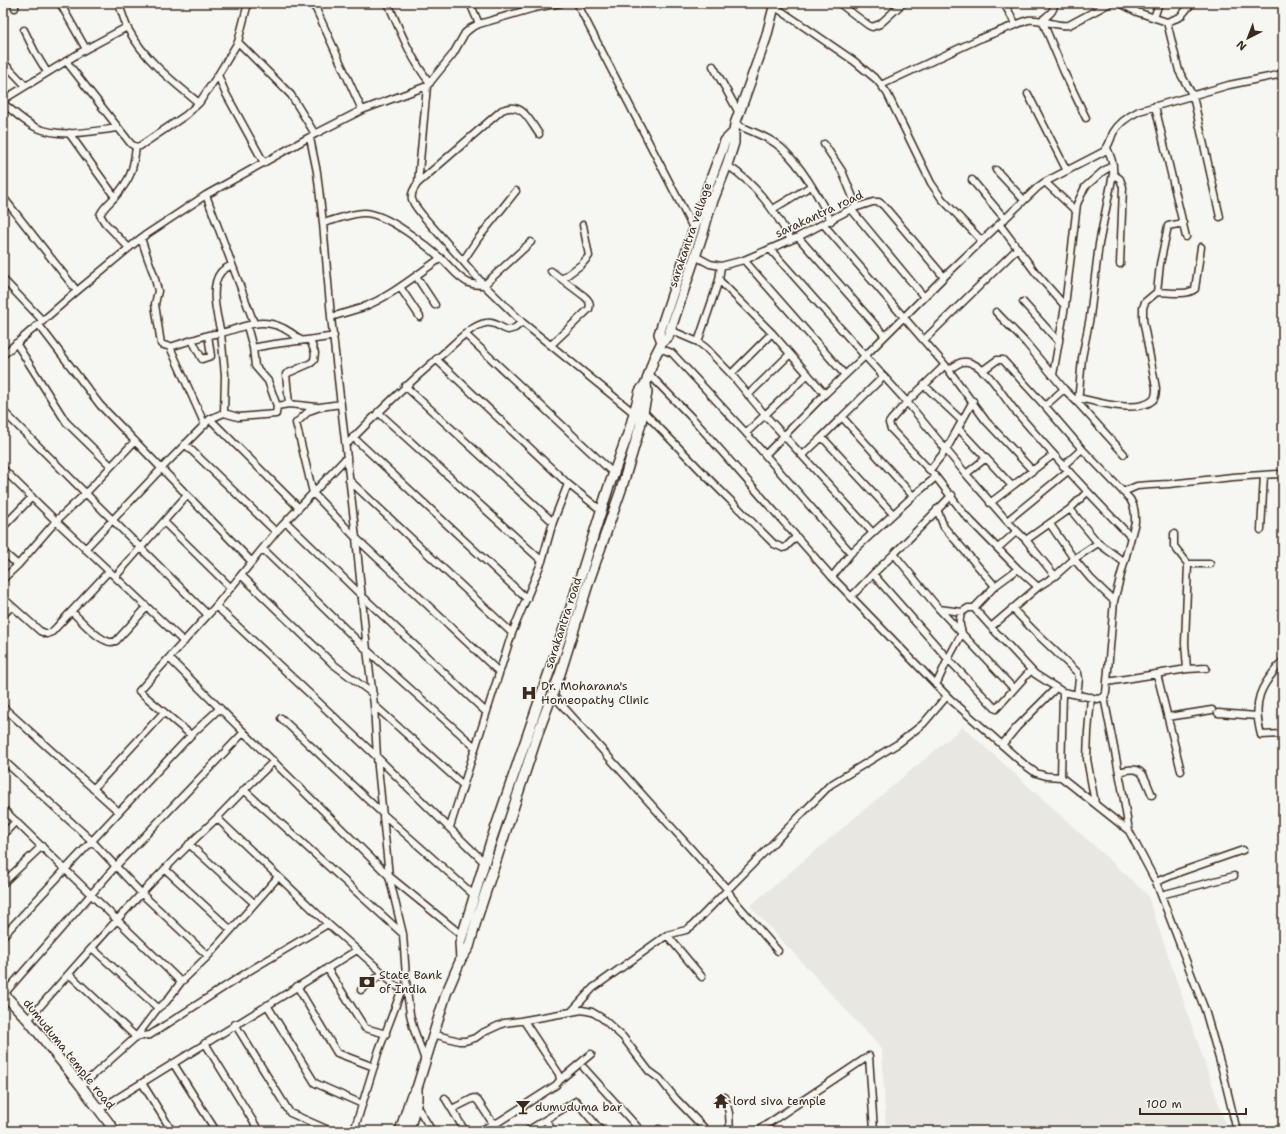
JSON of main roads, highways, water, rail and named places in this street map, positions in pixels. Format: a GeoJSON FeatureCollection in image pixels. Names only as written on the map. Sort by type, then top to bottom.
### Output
{"type":"FeatureCollection","features":[{"type":"Feature","properties":{"kind":"place","name":"Dr. Moharana's Homeopathy Clinic"},"geometry":{"type":"Point","coordinates":[529,693]}},
{"type":"Feature","properties":{"kind":"place","name":"State Bank of India"},"geometry":{"type":"Point","coordinates":[367,982]}},
{"type":"Feature","properties":{"kind":"place","name":"lord siva temple"},"geometry":{"type":"Point","coordinates":[721,1101]}},
{"type":"Feature","properties":{"kind":"place","name":"dumuduma bar"},"geometry":{"type":"Point","coordinates":[523,1107]}}]}
